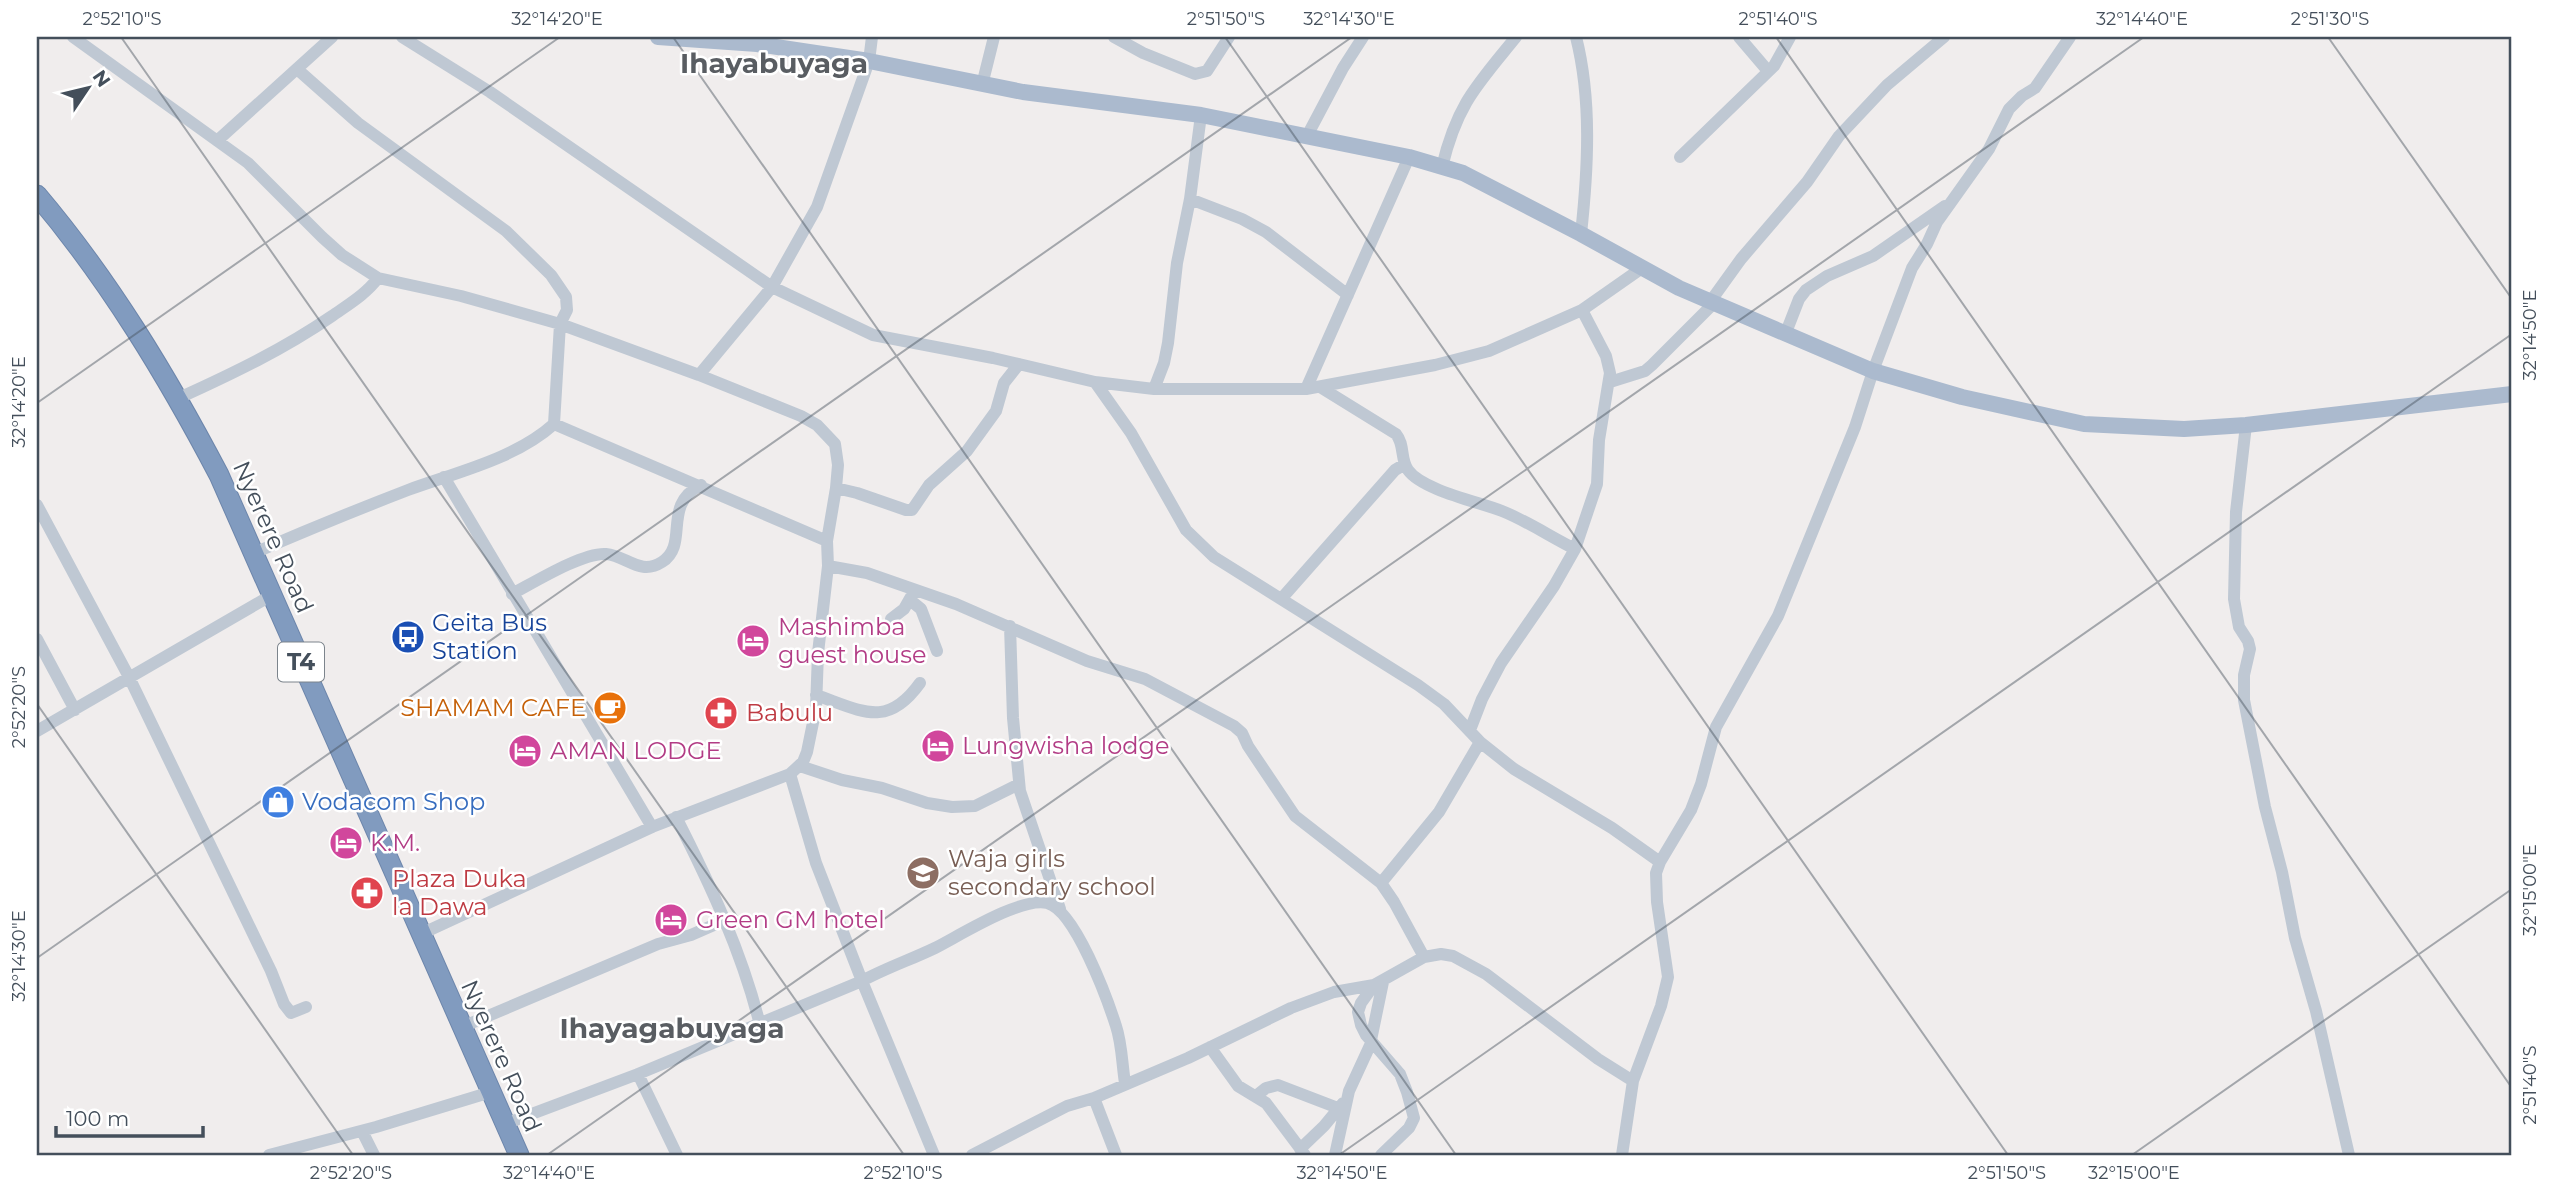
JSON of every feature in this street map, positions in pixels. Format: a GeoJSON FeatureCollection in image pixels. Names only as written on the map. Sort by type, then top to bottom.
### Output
{"type":"FeatureCollection","features":[{"type":"Feature","properties":{"kind":"highway","name":"Nyerere Road"},"geometry":{"type":"LineString","coordinates":[[37,195],[119,305],[179,398],[219,475],[519,1155]]}},
{"type":"Feature","properties":{"kind":"main road"},"geometry":{"type":"LineString","coordinates":[[658,37],[757,44],[869,61],[1023,92],[1201,115],[1409,157],[1463,173],[1712,303],[1873,371],[1962,397],[2084,424],[2184,429],[2246,425],[2512,394]]}},
{"type":"Feature","properties":{"kind":"street"},"geometry":{"type":"LineString","coordinates":[[74,37],[248,163],[342,255],[378,278],[461,296],[560,324],[801,416],[817,425],[835,444],[838,465],[827,541],[828,566],[816,695],[807,752],[800,766],[790,774],[652,827],[421,934]]}},
{"type":"Feature","properties":{"kind":"street"},"geometry":{"type":"LineString","coordinates":[[218,140],[332,37]]}},
{"type":"Feature","properties":{"kind":"street"},"geometry":{"type":"LineString","coordinates":[[402,37],[490,92],[772,287],[873,335],[1096,382],[1154,388],[1306,389],[1435,366],[1489,351],[1582,310],[1642,268]]}},
{"type":"Feature","properties":{"kind":"street"},"geometry":{"type":"LineString","coordinates":[[699,375],[772,287],[817,207],[869,61],[872,37]]}},
{"type":"Feature","properties":{"kind":"street"},"geometry":{"type":"LineString","coordinates":[[982,85],[993,37]]}},
{"type":"Feature","properties":{"kind":"street"},"geometry":{"type":"LineString","coordinates":[[1114,37],[1143,53],[1195,74],[1207,71],[1228,37]]}},
{"type":"Feature","properties":{"kind":"street"},"geometry":{"type":"LineString","coordinates":[[1307,136],[1343,68],[1363,37]]}},
{"type":"Feature","properties":{"kind":"street"},"geometry":{"type":"LineString","coordinates":[[1442,167],[1460,111],[1471,91],[1516,37]]}},
{"type":"Feature","properties":{"kind":"street"},"geometry":{"type":"LineString","coordinates":[[1576,37],[1587,132],[1581,234]]}},
{"type":"Feature","properties":{"kind":"street"},"geometry":{"type":"LineString","coordinates":[[1739,37],[1768,71]]}},
{"type":"Feature","properties":{"kind":"street"},"geometry":{"type":"LineString","coordinates":[[1680,157],[1774,66],[1790,37]]}},
{"type":"Feature","properties":{"kind":"street"},"geometry":{"type":"LineString","coordinates":[[1610,382],[1652,365],[1712,303],[1741,260],[1807,182],[1839,136],[1887,85],[1944,37]]}},
{"type":"Feature","properties":{"kind":"street"},"geometry":{"type":"LineString","coordinates":[[1622,1155],[1633,1081],[1661,1006],[1668,977],[1669,968],[1657,902],[1656,873],[1660,862],[1691,810],[1716,727],[1778,616],[1855,428],[1873,371],[1913,268],[1937,222],[1989,149],[2010,109],[2022,96],[2035,88],[2070,37]]}},
{"type":"Feature","properties":{"kind":"street"},"geometry":{"type":"LineString","coordinates":[[297,69],[358,123],[506,231],[551,275],[566,297],[567,310],[560,324],[554,424]]}},
{"type":"Feature","properties":{"kind":"street"},"geometry":{"type":"LineString","coordinates":[[1154,388],[1164,363],[1168,343],[1177,263],[1190,199],[1201,115]]}},
{"type":"Feature","properties":{"kind":"street"},"geometry":{"type":"LineString","coordinates":[[1306,389],[1409,157]]}},
{"type":"Feature","properties":{"kind":"street"},"geometry":{"type":"LineString","coordinates":[[1190,199],[1242,219],[1266,232],[1348,295]]}},
{"type":"Feature","properties":{"kind":"street"},"geometry":{"type":"LineString","coordinates":[[1785,335],[1799,299],[1806,290],[1827,276],[1873,256],[1951,201]]}},
{"type":"Feature","properties":{"kind":"street"},"geometry":{"type":"LineString","coordinates":[[179,398],[236,373],[304,334],[358,298],[378,278]]}},
{"type":"Feature","properties":{"kind":"street"},"geometry":{"type":"LineString","coordinates":[[1470,730],[1482,699],[1501,663],[1575,549],[1597,484],[1602,420],[1610,382],[1606,356],[1582,310]]}},
{"type":"Feature","properties":{"kind":"street"},"geometry":{"type":"LineString","coordinates":[[836,488],[912,510],[929,485],[967,451],[996,411],[1004,383],[1019,364]]}},
{"type":"Feature","properties":{"kind":"street"},"geometry":{"type":"LineString","coordinates":[[1096,382],[1131,433],[1186,530],[1214,557],[1418,685],[1444,704],[1480,742],[1542,788],[1612,828],[1660,862]]}},
{"type":"Feature","properties":{"kind":"street"},"geometry":{"type":"LineString","coordinates":[[1320,387],[1396,434],[1402,442],[1405,464],[1415,476],[1454,497],[1504,512],[1575,549]]}},
{"type":"Feature","properties":{"kind":"street"},"geometry":{"type":"LineString","coordinates":[[254,553],[345,514],[523,446],[554,424]]}},
{"type":"Feature","properties":{"kind":"street"},"geometry":{"type":"LineString","coordinates":[[554,424],[827,541]]}},
{"type":"Feature","properties":{"kind":"street"},"geometry":{"type":"LineString","coordinates":[[2246,425],[2236,512],[2234,599],[2239,627],[2250,649],[2244,675],[2244,700],[2265,807],[2349,1155]]}},
{"type":"Feature","properties":{"kind":"street"},"geometry":{"type":"LineString","coordinates":[[1282,598],[1395,470],[1405,464]]}},
{"type":"Feature","properties":{"kind":"street"},"geometry":{"type":"LineString","coordinates":[[444,477],[652,827]]}},
{"type":"Feature","properties":{"kind":"street"},"geometry":{"type":"LineString","coordinates":[[512,594],[556,570],[603,554],[615,556],[639,567],[651,567],[661,562],[667,558],[674,542],[679,506],[692,490],[701,485]]}},
{"type":"Feature","properties":{"kind":"street"},"geometry":{"type":"LineString","coordinates":[[37,505],[129,677],[271,971],[284,1004],[291,1013],[306,1007]]}},
{"type":"Feature","properties":{"kind":"street"},"geometry":{"type":"LineString","coordinates":[[828,566],[867,573],[912,594],[1010,626],[1087,661],[1145,679],[1234,726],[1242,733],[1295,816],[1381,883],[1395,902],[1424,957]]}},
{"type":"Feature","properties":{"kind":"street"},"geometry":{"type":"LineString","coordinates":[[891,619],[904,608],[912,594]]}},
{"type":"Feature","properties":{"kind":"street"},"geometry":{"type":"LineString","coordinates":[[912,594],[921,609],[937,651]]}},
{"type":"Feature","properties":{"kind":"street"},"geometry":{"type":"LineString","coordinates":[[37,731],[272,595]]}},
{"type":"Feature","properties":{"kind":"street"},"geometry":{"type":"LineString","coordinates":[[1010,626],[1013,718],[1020,791],[1060,909],[1083,944],[1116,1027],[1125,1083]]}},
{"type":"Feature","properties":{"kind":"street"},"geometry":{"type":"LineString","coordinates":[[37,639],[75,709]]}},
{"type":"Feature","properties":{"kind":"street"},"geometry":{"type":"LineString","coordinates":[[816,695],[846,706],[882,713],[894,710],[905,702],[920,683]]}},
{"type":"Feature","properties":{"kind":"street"},"geometry":{"type":"LineString","coordinates":[[1381,883],[1438,812],[1480,742]]}},
{"type":"Feature","properties":{"kind":"street"},"geometry":{"type":"LineString","coordinates":[[800,766],[927,803],[952,807],[975,806],[1019,784]]}},
{"type":"Feature","properties":{"kind":"street"},"geometry":{"type":"LineString","coordinates":[[790,774],[816,863],[934,1155]]}},
{"type":"Feature","properties":{"kind":"street"},"geometry":{"type":"LineString","coordinates":[[676,817],[699,863],[749,981],[760,1025]]}},
{"type":"Feature","properties":{"kind":"street"},"geometry":{"type":"LineString","coordinates":[[505,1124],[760,1025],[1018,908],[1043,902],[1060,909]]}},
{"type":"Feature","properties":{"kind":"street"},"geometry":{"type":"LineString","coordinates":[[462,1027],[648,948],[723,921]]}},
{"type":"Feature","properties":{"kind":"street"},"geometry":{"type":"LineString","coordinates":[[972,1155],[1067,1106],[1094,1098],[1291,1008],[1334,992],[1378,984],[1424,957],[1441,954],[1453,956],[1486,974],[1598,1059],[1633,1081]]}},
{"type":"Feature","properties":{"kind":"street"},"geometry":{"type":"LineString","coordinates":[[1335,1155],[1343,1103],[1371,1041],[1378,984]]}},
{"type":"Feature","properties":{"kind":"street"},"geometry":{"type":"LineString","coordinates":[[1371,1041],[1399,1074],[1407,1092],[1413,1118],[1409,1128],[1381,1155]]}},
{"type":"Feature","properties":{"kind":"street"},"geometry":{"type":"LineString","coordinates":[[1210,1047],[1238,1086],[1266,1103],[1303,1152],[1343,1103]]}},
{"type":"Feature","properties":{"kind":"street"},"geometry":{"type":"LineString","coordinates":[[638,1074],[677,1155]]}},
{"type":"Feature","properties":{"kind":"street"},"geometry":{"type":"LineString","coordinates":[[1256,1096],[1266,1088],[1278,1085],[1343,1103]]}},
{"type":"Feature","properties":{"kind":"street"},"geometry":{"type":"LineString","coordinates":[[269,1155],[303,1151],[491,1092]]}},
{"type":"Feature","properties":{"kind":"street"},"geometry":{"type":"LineString","coordinates":[[1094,1098],[1116,1155]]}},
{"type":"Feature","properties":{"kind":"street"},"geometry":{"type":"LineString","coordinates":[[362,1131],[374,1155]]}},
{"type":"Feature","properties":{"kind":"place","name":"Geita Bus Station"},"geometry":{"type":"Point","coordinates":[408,637]}},
{"type":"Feature","properties":{"kind":"place","name":"Mashimba guest house"},"geometry":{"type":"Point","coordinates":[753,641]}},
{"type":"Feature","properties":{"kind":"place","name":"SHAMAM CAFE"},"geometry":{"type":"Point","coordinates":[610,708]}},
{"type":"Feature","properties":{"kind":"place","name":"Babulu"},"geometry":{"type":"Point","coordinates":[721,713]}},
{"type":"Feature","properties":{"kind":"place","name":"Lungwisha lodge"},"geometry":{"type":"Point","coordinates":[938,746]}},
{"type":"Feature","properties":{"kind":"place","name":"AMAN LODGE"},"geometry":{"type":"Point","coordinates":[525,751]}},
{"type":"Feature","properties":{"kind":"place","name":"Vodacom Shop"},"geometry":{"type":"Point","coordinates":[278,802]}},
{"type":"Feature","properties":{"kind":"place","name":"K.M."},"geometry":{"type":"Point","coordinates":[346,843]}},
{"type":"Feature","properties":{"kind":"place","name":"Waja girls secondary school"},"geometry":{"type":"Point","coordinates":[923,873]}},
{"type":"Feature","properties":{"kind":"place","name":"Plaza Duka la Dawa"},"geometry":{"type":"Point","coordinates":[367,893]}},
{"type":"Feature","properties":{"kind":"place","name":"Green GM hotel"},"geometry":{"type":"Point","coordinates":[671,920]}},
{"type":"Feature","properties":{"kind":"district","name":"Ihayabuyaga"},"geometry":{"type":"Point","coordinates":[774,63]}},
{"type":"Feature","properties":{"kind":"district","name":"Ihayagabuyaga"},"geometry":{"type":"Point","coordinates":[672,1028]}}]}
